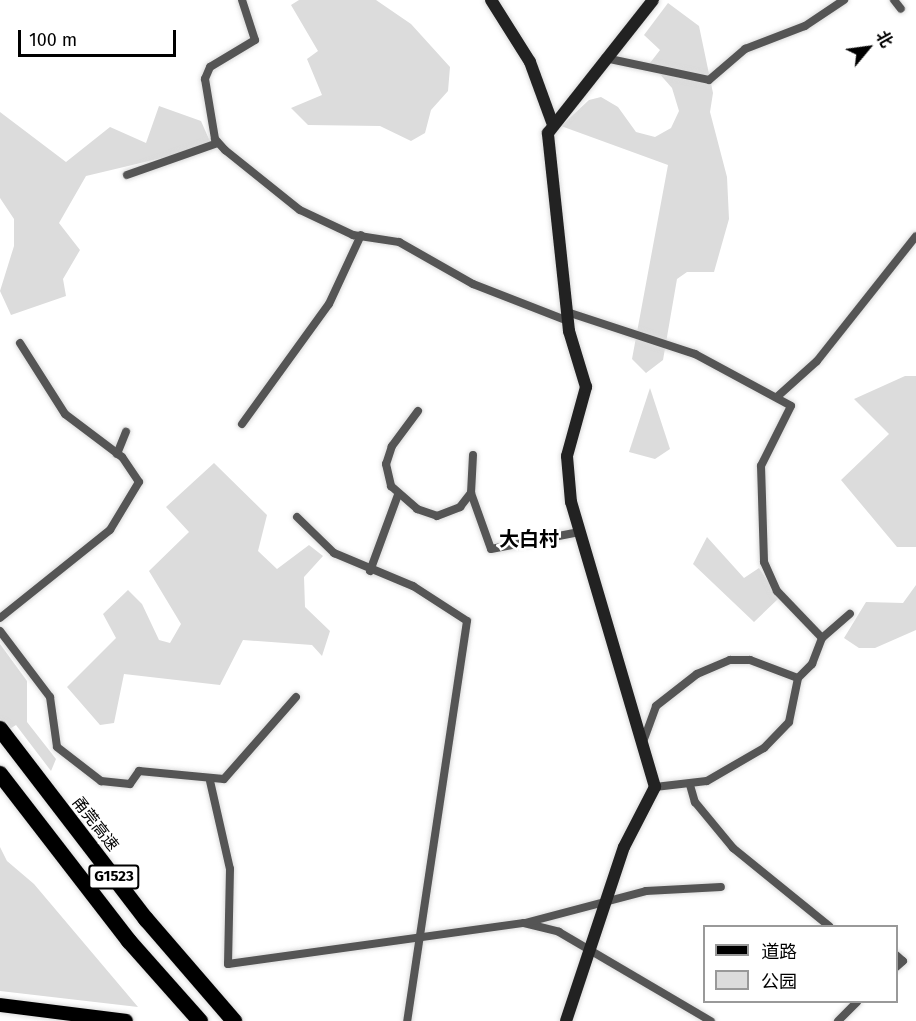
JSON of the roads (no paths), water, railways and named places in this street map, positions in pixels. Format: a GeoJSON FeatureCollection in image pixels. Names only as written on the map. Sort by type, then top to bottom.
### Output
{"type":"FeatureCollection","features":[{"type":"Feature","properties":{"kind":"highway","name":"甬莞高速"},"geometry":{"type":"LineString","coordinates":[[0,729],[146,919],[234,1021]]}},
{"type":"Feature","properties":{"kind":"highway","name":"G1523"},"geometry":{"type":"LineString","coordinates":[[0,774],[129,941],[200,1021]]}},
{"type":"Feature","properties":{"kind":"main road"},"geometry":{"type":"LineString","coordinates":[[0,1005],[126,1021]]}},
{"type":"Feature","properties":{"kind":"street"},"geometry":{"type":"LineString","coordinates":[[242,0],[255,40],[210,67],[205,80],[218,143],[300,210],[361,235],[399,242],[473,284],[567,317],[695,354],[778,396],[791,406],[761,466],[764,562],[777,591],[822,638]]}},
{"type":"Feature","properties":{"kind":"street"},"geometry":{"type":"LineString","coordinates":[[491,0],[530,62],[552,122]]}},
{"type":"Feature","properties":{"kind":"street"},"geometry":{"type":"LineString","coordinates":[[566,1021],[624,847],[655,787],[579,532],[567,456],[586,387],[567,317],[548,133],[552,122],[653,0]]}},
{"type":"Feature","properties":{"kind":"street"},"geometry":{"type":"LineString","coordinates":[[894,0],[901,9]]}},
{"type":"Feature","properties":{"kind":"street"},"geometry":{"type":"LineString","coordinates":[[605,58],[710,80],[745,49],[805,26],[842,1]]}},
{"type":"Feature","properties":{"kind":"street"},"geometry":{"type":"LineString","coordinates":[[127,175],[218,143]]}},
{"type":"Feature","properties":{"kind":"street"},"geometry":{"type":"LineString","coordinates":[[242,424],[329,304],[361,235]]}},
{"type":"Feature","properties":{"kind":"street"},"geometry":{"type":"LineString","coordinates":[[778,396],[818,361],[916,236]]}},
{"type":"Feature","properties":{"kind":"street"},"geometry":{"type":"LineString","coordinates":[[0,618],[110,530],[128,506],[139,482],[117,454],[65,414],[20,343]]}},
{"type":"Feature","properties":{"kind":"street"},"geometry":{"type":"LineString","coordinates":[[418,411],[392,446],[386,464],[398,495],[437,516],[460,507],[471,493]]}},
{"type":"Feature","properties":{"kind":"street"},"geometry":{"type":"LineString","coordinates":[[117,454],[126,432]]}},
{"type":"Feature","properties":{"kind":"street"},"geometry":{"type":"LineString","coordinates":[[473,455],[471,493],[491,549],[579,532]]}},
{"type":"Feature","properties":{"kind":"street"},"geometry":{"type":"LineString","coordinates":[[370,571],[398,495]]}},
{"type":"Feature","properties":{"kind":"street"},"geometry":{"type":"LineString","coordinates":[[297,517],[334,552],[370,571],[413,586],[467,621],[422,940],[407,1021]]}},
{"type":"Feature","properties":{"kind":"street"},"geometry":{"type":"LineString","coordinates":[[655,787],[690,785],[738,765],[778,734],[796,704],[798,678],[812,664],[822,638],[850,614]]}},
{"type":"Feature","properties":{"kind":"street"},"geometry":{"type":"LineString","coordinates":[[0,631],[50,697],[53,735],[69,761],[102,781],[130,784],[139,771],[210,781],[224,779],[296,697]]}},
{"type":"Feature","properties":{"kind":"street"},"geometry":{"type":"LineString","coordinates":[[642,746],[656,706],[715,664],[750,660],[798,678]]}},
{"type":"Feature","properties":{"kind":"street"},"geometry":{"type":"LineString","coordinates":[[210,781],[230,869],[228,964],[422,940],[524,923],[606,901],[687,885],[721,886]]}},
{"type":"Feature","properties":{"kind":"street"},"geometry":{"type":"LineString","coordinates":[[690,785],[695,802],[739,853],[827,925]]}},
{"type":"Feature","properties":{"kind":"street"},"geometry":{"type":"LineString","coordinates":[[524,923],[559,932],[711,1021]]}},
{"type":"Feature","properties":{"kind":"street"},"geometry":{"type":"LineString","coordinates":[[838,1021],[855,1003]]}},
{"type":"Feature","properties":{"kind":"district","name":"大白村"},"geometry":{"type":"Point","coordinates":[529,539]}}]}
